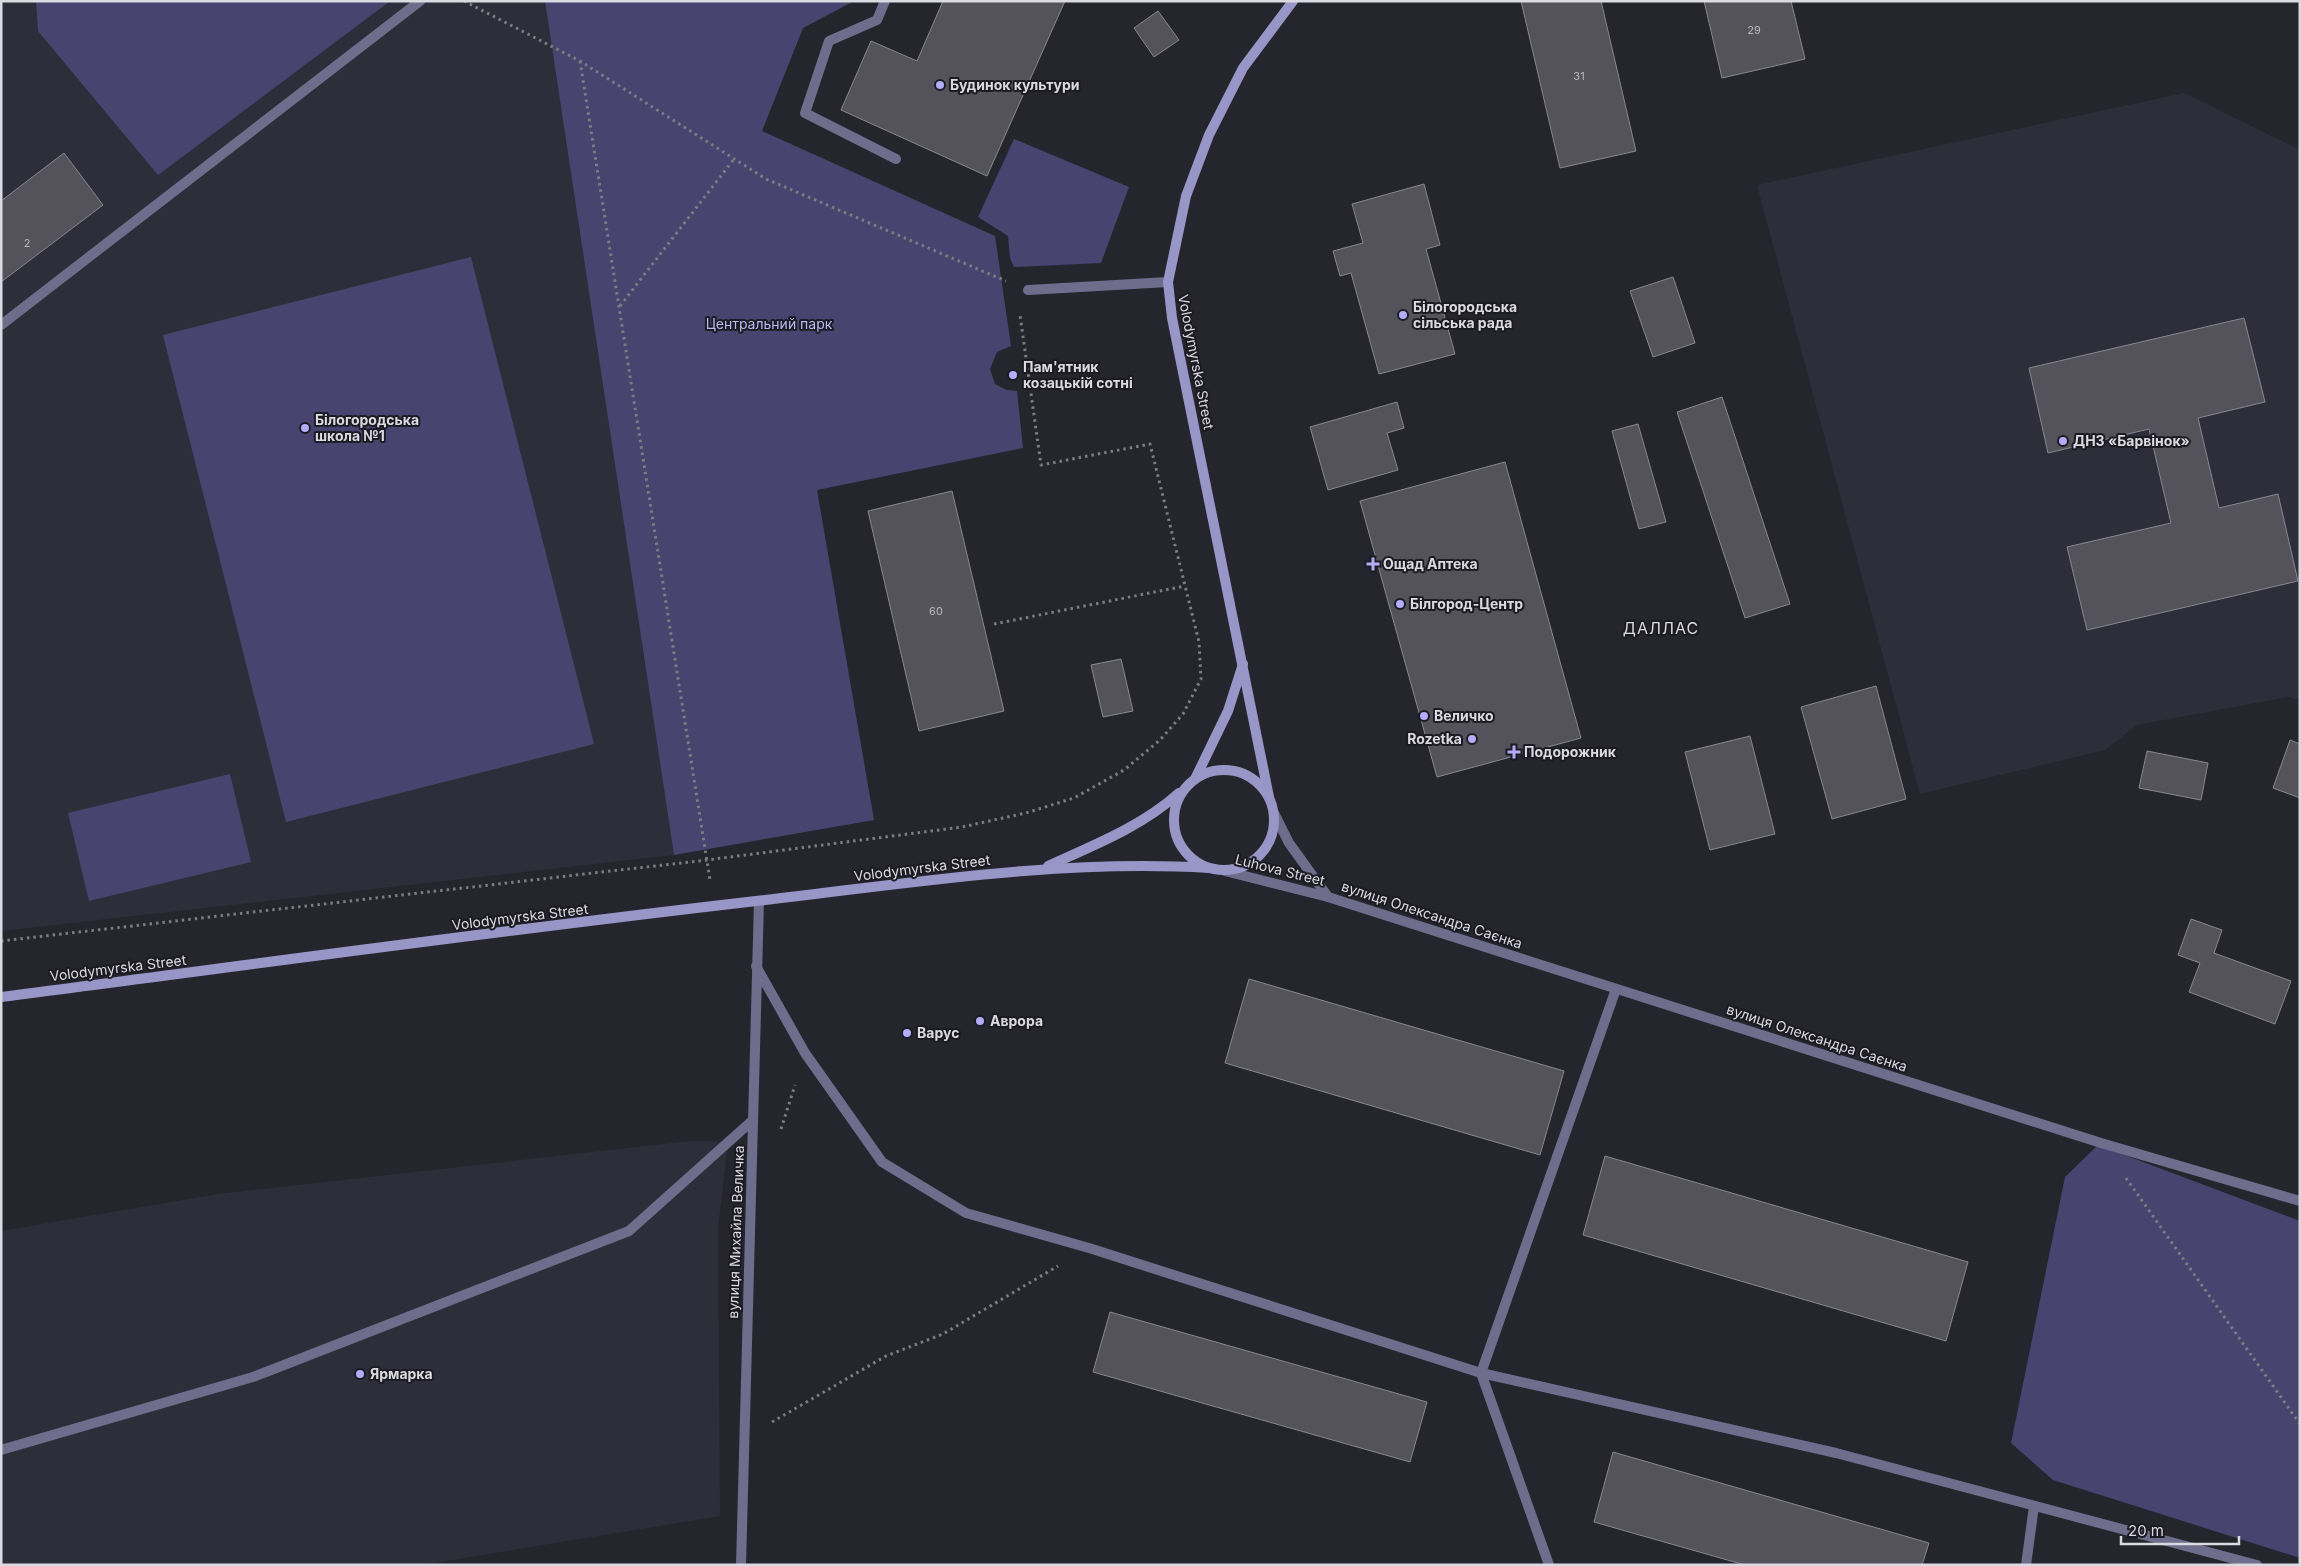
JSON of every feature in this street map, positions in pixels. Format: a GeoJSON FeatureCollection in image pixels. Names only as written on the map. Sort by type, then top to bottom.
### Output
{"type":"FeatureCollection","features":[{"type":"Feature","properties":{"kind":"main road","name":"Volodymyrska Street"},"geometry":{"type":"LineString","coordinates":[[1269,797],[1172,318],[1168,282],[1186,196],[1209,135],[1243,68],[1293,1]]}},
{"type":"Feature","properties":{"kind":"main road","name":"Volodymyrska Street"},"geometry":{"type":"LineString","coordinates":[[1196,777],[1228,711],[1243,663]]}},
{"type":"Feature","properties":{"kind":"main road"},"geometry":{"type":"LineString","coordinates":[[1228,769],[1244,774],[1258,783],[1269,797],[1274,813],[1274,830],[1267,846],[1256,859],[1242,867],[1225,871],[1209,868],[1195,862],[1183,851],[1176,836],[1173,820],[1176,803],[1184,789],[1196,777],[1211,770],[1228,769]]}},
{"type":"Feature","properties":{"kind":"main road","name":"Volodymyrska Street"},"geometry":{"type":"LineString","coordinates":[[1043,868],[1123,832],[1159,811],[1184,789]]}},
{"type":"Feature","properties":{"kind":"main road","name":"Volodymyrska Street"},"geometry":{"type":"LineString","coordinates":[[1,997],[714,906],[1043,868],[1164,866],[1209,868]]}},
{"type":"Feature","properties":{"kind":"street"},"geometry":{"type":"LineString","coordinates":[[1,325],[420,1]]}},
{"type":"Feature","properties":{"kind":"street"},"geometry":{"type":"LineString","coordinates":[[886,1],[877,20],[829,41],[805,113],[896,159]]}},
{"type":"Feature","properties":{"kind":"street"},"geometry":{"type":"LineString","coordinates":[[1028,290],[1168,282]]}},
{"type":"Feature","properties":{"kind":"street"},"geometry":{"type":"LineString","coordinates":[[1274,813],[1289,844],[1328,897]]}},
{"type":"Feature","properties":{"kind":"street","name":"Luhova Street"},"geometry":{"type":"LineString","coordinates":[[1225,871],[1328,897]]}},
{"type":"Feature","properties":{"kind":"street","name":"вулиця Олександра Саєнка"},"geometry":{"type":"LineString","coordinates":[[1328,897],[2101,1143],[2300,1201]]}},
{"type":"Feature","properties":{"kind":"street","name":"вулиця Михайла Величка"},"geometry":{"type":"LineString","coordinates":[[741,1565],[759,901]]}},
{"type":"Feature","properties":{"kind":"street"},"geometry":{"type":"LineString","coordinates":[[756,966],[805,1053],[882,1162],[966,1213],[1089,1248],[1482,1373],[1836,1453],[2257,1565]]}},
{"type":"Feature","properties":{"kind":"street"},"geometry":{"type":"LineString","coordinates":[[1549,1565],[1482,1373],[1616,989]]}},
{"type":"Feature","properties":{"kind":"street"},"geometry":{"type":"LineString","coordinates":[[1,1450],[253,1376],[629,1231],[753,1120]]}},
{"type":"Feature","properties":{"kind":"street"},"geometry":{"type":"LineString","coordinates":[[2026,1565],[2034,1506]]}},
{"type":"Feature","properties":{"kind":"path"},"geometry":{"type":"LineString","coordinates":[[1,941],[707,860],[962,827],[1026,813],[1074,798],[1124,770],[1160,740],[1183,714],[1201,679],[1199,642],[1150,444],[1041,465],[1018,298],[1028,290],[766,179],[580,61],[464,1]]}},
{"type":"Feature","properties":{"kind":"path"},"geometry":{"type":"LineString","coordinates":[[580,61],[714,906]]}},
{"type":"Feature","properties":{"kind":"path"},"geometry":{"type":"LineString","coordinates":[[620,306],[734,159]]}},
{"type":"Feature","properties":{"kind":"path"},"geometry":{"type":"LineString","coordinates":[[994,624],[1185,586]]}},
{"type":"Feature","properties":{"kind":"path"},"geometry":{"type":"LineString","coordinates":[[2101,1143],[2300,1424]]}},
{"type":"Feature","properties":{"kind":"path"},"geometry":{"type":"LineString","coordinates":[[770,1422],[886,1356],[942,1334],[1089,1248]]}},
{"type":"Feature","properties":{"kind":"shaded area","name":"Білогородська школа №1"},"geometry":{"type":"Polygon","coordinates":[[[1,1],[545,1],[674,855],[1,931],[1,1]]]}},
{"type":"Feature","properties":{"kind":"shaded area","name":"ДНЗ «Барвінок»"},"geometry":{"type":"Polygon","coordinates":[[[2184,93],[2300,150],[2300,700],[2288,697],[2137,725],[2105,750],[1920,794],[1757,185],[2184,93]]]}},
{"type":"Feature","properties":{"kind":"shaded area","name":"Ярмарка"},"geometry":{"type":"Polygon","coordinates":[[[690,1141],[728,1142],[718,1228],[720,1516],[422,1565],[1,1565],[1,1231],[218,1194],[690,1141]]]}},
{"type":"Feature","properties":{"kind":"green space"},"geometry":{"type":"Polygon","coordinates":[[[36,1],[390,1],[158,175],[38,31],[36,1]]]}},
{"type":"Feature","properties":{"kind":"green space","name":"Центральний парк"},"geometry":{"type":"Polygon","coordinates":[[[545,1],[854,1],[803,28],[762,131],[995,236],[1011,346],[997,352],[990,369],[995,384],[1007,390],[1017,391],[1023,448],[817,490],[874,820],[674,855],[545,1]]]}},
{"type":"Feature","properties":{"kind":"green space"},"geometry":{"type":"Polygon","coordinates":[[[1014,139],[1129,187],[1101,263],[1014,267],[1010,258],[1008,236],[978,217],[1014,139]]]}},
{"type":"Feature","properties":{"kind":"green space"},"geometry":{"type":"Polygon","coordinates":[[[471,257],[594,744],[286,822],[163,335],[471,257]]]}},
{"type":"Feature","properties":{"kind":"green space"},"geometry":{"type":"Polygon","coordinates":[[[230,774],[251,862],[89,901],[68,813],[230,774]]]}},
{"type":"Feature","properties":{"kind":"green space"},"geometry":{"type":"Polygon","coordinates":[[[2098,1145],[2300,1221],[2300,1558],[2053,1480],[2011,1443],[2065,1177],[2098,1145]]]}},
{"type":"Feature","properties":{"kind":"building","name":"Будинок культури"},"geometry":{"type":"Polygon","coordinates":[[[943,1],[1065,1],[987,176],[841,110],[871,41],[917,61],[943,1]]]}},
{"type":"Feature","properties":{"kind":"building"},"geometry":{"type":"Polygon","coordinates":[[[1521,1],[1601,1],[1636,151],[1560,168],[1521,1]]]}},
{"type":"Feature","properties":{"kind":"building"},"geometry":{"type":"Polygon","coordinates":[[[1704,1],[1791,1],[1805,59],[1722,78],[1704,1]]]}},
{"type":"Feature","properties":{"kind":"building"},"geometry":{"type":"Polygon","coordinates":[[[1158,11],[1179,40],[1154,57],[1134,28],[1158,11]]]}},
{"type":"Feature","properties":{"kind":"building"},"geometry":{"type":"Polygon","coordinates":[[[64,153],[103,205],[1,282],[1,201],[64,153]]]}},
{"type":"Feature","properties":{"kind":"building","name":"Білогородська сільська рада"},"geometry":{"type":"Polygon","coordinates":[[[1424,184],[1440,245],[1426,249],[1455,354],[1379,374],[1351,273],[1340,276],[1333,251],[1363,243],[1352,204],[1424,184]]]}},
{"type":"Feature","properties":{"kind":"building"},"geometry":{"type":"Polygon","coordinates":[[[1673,277],[1695,343],[1653,357],[1630,291],[1673,277]]]}},
{"type":"Feature","properties":{"kind":"building"},"geometry":{"type":"Polygon","coordinates":[[[2244,318],[2265,402],[2198,418],[2219,508],[2278,494],[2298,581],[2087,630],[2067,547],[2171,523],[2149,429],[2048,453],[2029,368],[2244,318]]]}},
{"type":"Feature","properties":{"kind":"building"},"geometry":{"type":"Polygon","coordinates":[[[1722,397],[1790,604],[1745,618],[1677,412],[1722,397]]]}},
{"type":"Feature","properties":{"kind":"building"},"geometry":{"type":"Polygon","coordinates":[[[1397,402],[1404,428],[1387,433],[1398,470],[1328,490],[1310,427],[1397,402]]]}},
{"type":"Feature","properties":{"kind":"building"},"geometry":{"type":"Polygon","coordinates":[[[1638,424],[1666,522],[1639,529],[1612,431],[1638,424]]]}},
{"type":"Feature","properties":{"kind":"building"},"geometry":{"type":"Polygon","coordinates":[[[1505,462],[1581,738],[1437,777],[1360,501],[1505,462]]]}},
{"type":"Feature","properties":{"kind":"building"},"geometry":{"type":"Polygon","coordinates":[[[952,491],[1004,711],[919,731],[868,511],[952,491]]]}},
{"type":"Feature","properties":{"kind":"building"},"geometry":{"type":"Polygon","coordinates":[[[1121,659],[1133,711],[1103,717],[1091,665],[1121,659]]]}},
{"type":"Feature","properties":{"kind":"building"},"geometry":{"type":"Polygon","coordinates":[[[1876,686],[1906,799],[1832,819],[1801,707],[1876,686]]]}},
{"type":"Feature","properties":{"kind":"building"},"geometry":{"type":"Polygon","coordinates":[[[1750,736],[1775,834],[1710,850],[1685,752],[1750,736]]]}},
{"type":"Feature","properties":{"kind":"building"},"geometry":{"type":"Polygon","coordinates":[[[2290,740],[2300,744],[2300,798],[2273,788],[2290,740]]]}},
{"type":"Feature","properties":{"kind":"building"},"geometry":{"type":"Polygon","coordinates":[[[2147,751],[2208,763],[2201,800],[2139,788],[2147,751]]]}},
{"type":"Feature","properties":{"kind":"building"},"geometry":{"type":"Polygon","coordinates":[[[2191,919],[2222,930],[2214,953],[2291,981],[2275,1024],[2189,992],[2200,963],[2178,955],[2191,919]]]}},
{"type":"Feature","properties":{"kind":"building"},"geometry":{"type":"Polygon","coordinates":[[[1249,979],[1564,1071],[1540,1155],[1225,1063],[1249,979]]]}},
{"type":"Feature","properties":{"kind":"building"},"geometry":{"type":"Polygon","coordinates":[[[1605,1156],[1968,1262],[1946,1341],[1583,1235],[1605,1156]]]}},
{"type":"Feature","properties":{"kind":"building"},"geometry":{"type":"Polygon","coordinates":[[[1110,1312],[1427,1402],[1410,1462],[1093,1372],[1110,1312]]]}},
{"type":"Feature","properties":{"kind":"building"},"geometry":{"type":"Polygon","coordinates":[[[1613,1452],[1929,1543],[1922,1565],[1745,1565],[1594,1522],[1613,1452]]]}},
{"type":"Feature","properties":{"kind":"place","name":"Будинок культури"},"geometry":{"type":"Point","coordinates":[940,85]}},
{"type":"Feature","properties":{"kind":"place","name":"Білогородська сільська рада"},"geometry":{"type":"Point","coordinates":[1403,315]}},
{"type":"Feature","properties":{"kind":"place","name":"Пам'ятник козацькій сотні"},"geometry":{"type":"Point","coordinates":[1013,375]}},
{"type":"Feature","properties":{"kind":"place","name":"Білогородська школа №1"},"geometry":{"type":"Point","coordinates":[305,428]}},
{"type":"Feature","properties":{"kind":"place","name":"ДНЗ «Барвінок»"},"geometry":{"type":"Point","coordinates":[2063,441]}},
{"type":"Feature","properties":{"kind":"place","name":"Ощад Аптека"},"geometry":{"type":"Point","coordinates":[1373,564]}},
{"type":"Feature","properties":{"kind":"place","name":"Білгород-Центр"},"geometry":{"type":"Point","coordinates":[1400,604]}},
{"type":"Feature","properties":{"kind":"place","name":"Величко"},"geometry":{"type":"Point","coordinates":[1424,716]}},
{"type":"Feature","properties":{"kind":"place","name":"Rozetka"},"geometry":{"type":"Point","coordinates":[1472,739]}},
{"type":"Feature","properties":{"kind":"place","name":"Подорожник"},"geometry":{"type":"Point","coordinates":[1514,752]}},
{"type":"Feature","properties":{"kind":"place","name":"Аврора"},"geometry":{"type":"Point","coordinates":[980,1021]}},
{"type":"Feature","properties":{"kind":"place","name":"Варус"},"geometry":{"type":"Point","coordinates":[907,1033]}},
{"type":"Feature","properties":{"kind":"place","name":"Ярмарка"},"geometry":{"type":"Point","coordinates":[360,1374]}},
{"type":"Feature","properties":{"kind":"district","name":"ДАЛЛАС"},"geometry":{"type":"Point","coordinates":[1661,628]}}]}
